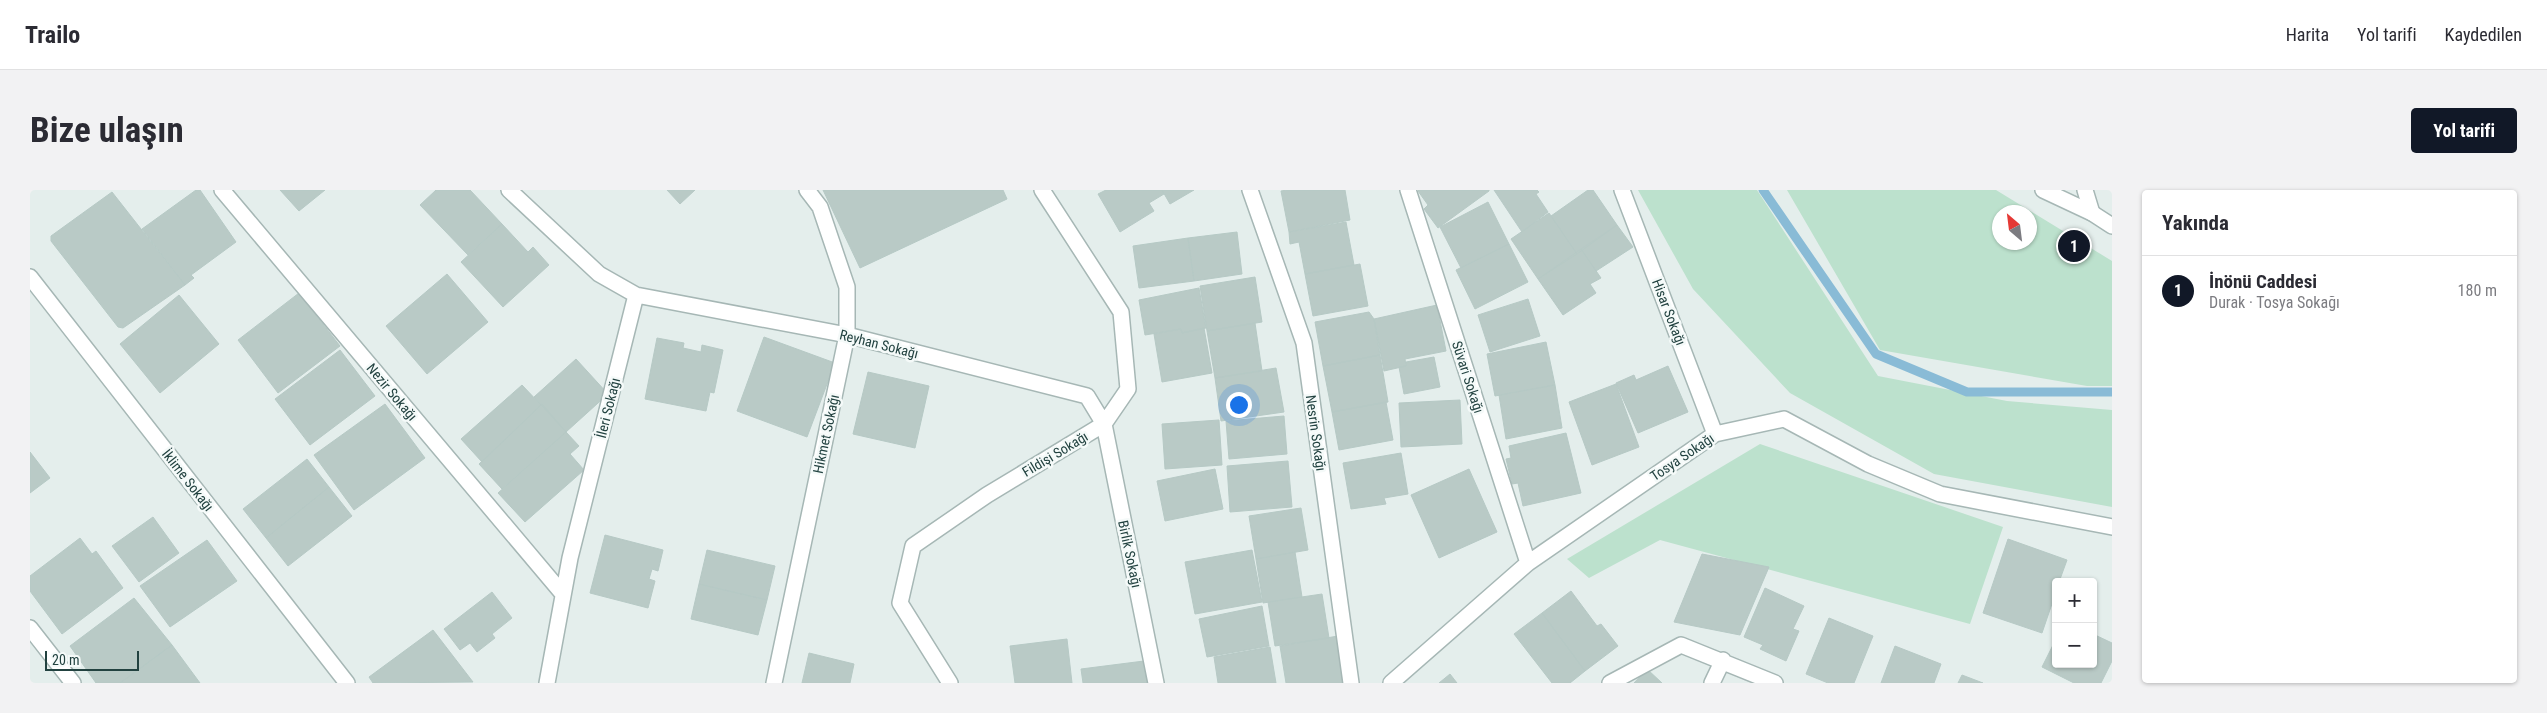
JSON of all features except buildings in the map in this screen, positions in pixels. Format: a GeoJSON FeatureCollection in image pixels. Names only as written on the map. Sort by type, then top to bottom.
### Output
{"type":"FeatureCollection","features":[{"type":"Feature","properties":{"kind":"street","name":"Nezir Sokağı"},"geometry":{"type":"LineString","coordinates":[[222,190],[562,593]]}},
{"type":"Feature","properties":{"kind":"street"},"geometry":{"type":"LineString","coordinates":[[509,190],[599,274],[636,295]]}},
{"type":"Feature","properties":{"kind":"street","name":"Hikmet Sokağı"},"geometry":{"type":"LineString","coordinates":[[774,683],[847,335],[847,287],[820,207],[807,190]]}},
{"type":"Feature","properties":{"kind":"street","name":"Fildişi Sokağı"},"geometry":{"type":"LineString","coordinates":[[950,683],[900,603],[913,546],[987,495],[1104,424],[1128,389],[1121,312],[1042,190]]}},
{"type":"Feature","properties":{"kind":"street","name":"Nesrin Sokağı"},"geometry":{"type":"LineString","coordinates":[[1250,190],[1304,343],[1351,683]]}},
{"type":"Feature","properties":{"kind":"street","name":"Süvari Sokağı"},"geometry":{"type":"LineString","coordinates":[[1408,190],[1528,563]]}},
{"type":"Feature","properties":{"kind":"street","name":"Hisar Sokağı"},"geometry":{"type":"LineString","coordinates":[[1622,190],[1715,434]]}},
{"type":"Feature","properties":{"kind":"street"},"geometry":{"type":"LineString","coordinates":[[2043,190],[2092,213],[2112,226]]}},
{"type":"Feature","properties":{"kind":"street"},"geometry":{"type":"LineString","coordinates":[[2085,190],[2092,213]]}},
{"type":"Feature","properties":{"kind":"street","name":"İklime Sokağı"},"geometry":{"type":"LineString","coordinates":[[30,277],[347,683]]}},
{"type":"Feature","properties":{"kind":"street","name":"İleri Sokağı"},"geometry":{"type":"LineString","coordinates":[[547,683],[562,593],[636,295]]}},
{"type":"Feature","properties":{"kind":"street","name":"Reyhan Sokağı"},"geometry":{"type":"LineString","coordinates":[[636,295],[847,335],[1086,396],[1104,424]]}},
{"type":"Feature","properties":{"kind":"street","name":"Tosya Sokağı"},"geometry":{"type":"LineString","coordinates":[[1391,683],[1528,563],[1715,434],[1784,419],[1868,464],[1940,494],[2112,527]]}},
{"type":"Feature","properties":{"kind":"street","name":"Birlik Sokağı"},"geometry":{"type":"LineString","coordinates":[[1104,424],[1156,683]]}},
{"type":"Feature","properties":{"kind":"street"},"geometry":{"type":"LineString","coordinates":[[30,628],[73,683]]}},
{"type":"Feature","properties":{"kind":"street"},"geometry":{"type":"LineString","coordinates":[[1610,683],[1681,644],[1775,683]]}},
{"type":"Feature","properties":{"kind":"street"},"geometry":{"type":"LineString","coordinates":[[1712,683],[1723,660]]}},
{"type":"Feature","properties":{"kind":"green space"},"geometry":{"type":"Polygon","coordinates":[[[1638,190],[1757,190],[1878,376],[2007,401],[2112,410],[2112,507],[1934,474],[1790,393],[1693,289],[1638,190]]]}},
{"type":"Feature","properties":{"kind":"green space"},"geometry":{"type":"Polygon","coordinates":[[[1787,190],[1996,190],[2021,205],[1992,205],[1992,250],[2037,250],[2037,215],[2112,261],[2112,386],[2087,386],[1880,350],[1787,190]]]}},
{"type":"Feature","properties":{"kind":"green space"},"geometry":{"type":"Polygon","coordinates":[[[1760,444],[2003,527],[1970,624],[1660,540],[1589,578],[1567,559],[1760,444]]]}},
{"type":"Feature","properties":{"kind":"waterway"},"geometry":{"type":"LineString","coordinates":[[1763,190],[1876,354],[1967,392],[2112,392]]}},
{"type":"Feature","properties":{"kind":"place","name":"İnönü Caddesi"},"geometry":{"type":"Point","coordinates":[2074,246]}}]}
